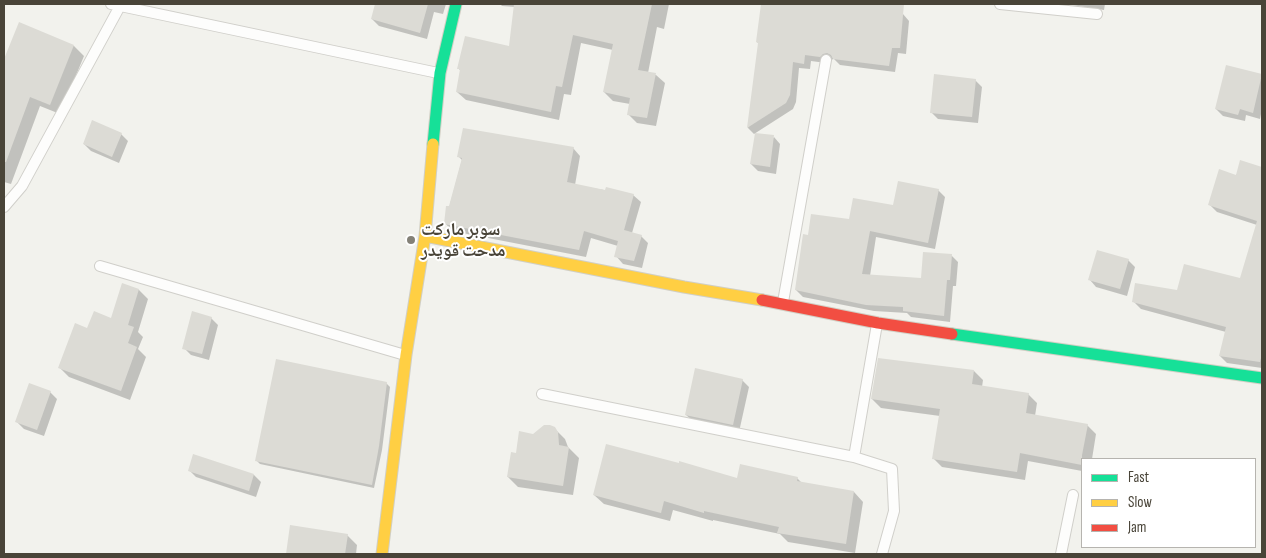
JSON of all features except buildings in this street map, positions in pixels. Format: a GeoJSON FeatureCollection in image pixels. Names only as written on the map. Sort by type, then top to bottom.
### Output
{"type":"FeatureCollection","features":[{"type":"Feature","properties":{"kind":"street"},"geometry":{"type":"LineString","coordinates":[[382,554],[406,355],[426,236],[440,73],[456,4]]}},
{"type":"Feature","properties":{"kind":"street"},"geometry":{"type":"LineString","coordinates":[[426,236],[878,323],[1262,378]]}},
{"type":"Feature","properties":{"kind":"lane"},"geometry":{"type":"LineString","coordinates":[[1000,4],[1096,14]]}},
{"type":"Feature","properties":{"kind":"lane"},"geometry":{"type":"LineString","coordinates":[[4,207],[22,186],[116,5],[440,73]]}},
{"type":"Feature","properties":{"kind":"lane"},"geometry":{"type":"LineString","coordinates":[[783,304],[826,60]]}},
{"type":"Feature","properties":{"kind":"lane"},"geometry":{"type":"LineString","coordinates":[[100,266],[406,355]]}},
{"type":"Feature","properties":{"kind":"lane"},"geometry":{"type":"LineString","coordinates":[[854,457],[878,323]]}},
{"type":"Feature","properties":{"kind":"lane"},"geometry":{"type":"LineString","coordinates":[[542,394],[854,457],[892,469],[894,510],[882,554]]}},
{"type":"Feature","properties":{"kind":"lane"},"geometry":{"type":"LineString","coordinates":[[1061,554],[1073,494]]}},
{"type":"Feature","properties":{"kind":"traffic: fast"},"geometry":{"type":"LineString","coordinates":[[433,144],[440,73],[456,4]]}},
{"type":"Feature","properties":{"kind":"traffic: fast"},"geometry":{"type":"LineString","coordinates":[[952,334],[1262,378]]}},
{"type":"Feature","properties":{"kind":"traffic: slow"},"geometry":{"type":"LineString","coordinates":[[382,554],[406,355],[425,236],[433,144]]}},
{"type":"Feature","properties":{"kind":"traffic: slow"},"geometry":{"type":"LineString","coordinates":[[425,236],[684,287],[762,300]]}},
{"type":"Feature","properties":{"kind":"traffic: jam"},"geometry":{"type":"LineString","coordinates":[[762,300],[878,323],[952,334]]}},
{"type":"Feature","properties":{"kind":"place","name":"سوبر ماركت مدحت قويدر"},"geometry":{"type":"Point","coordinates":[411,240]}}]}
